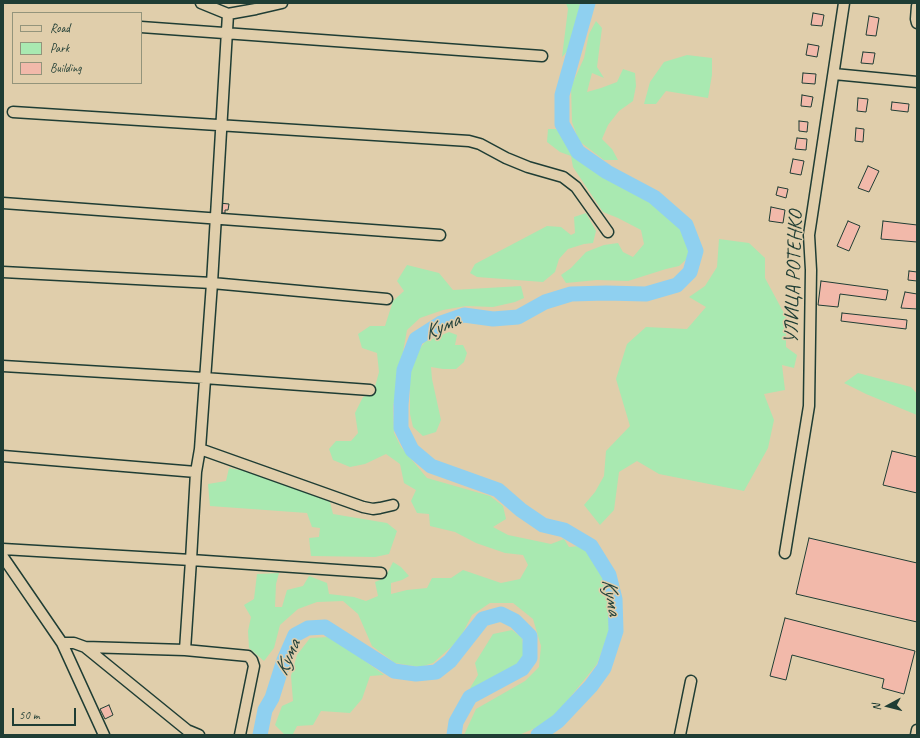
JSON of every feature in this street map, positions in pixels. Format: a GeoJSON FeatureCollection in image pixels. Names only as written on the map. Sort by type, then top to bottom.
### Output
{"type":"FeatureCollection","features":[{"type":"Feature","properties":{"kind":"street"},"geometry":{"type":"LineString","coordinates":[[201,3],[228,14],[256,10],[282,3]]}},
{"type":"Feature","properties":{"kind":"street","name":"УЛИЦА РОТЕНКО"},"geometry":{"type":"LineString","coordinates":[[785,554],[809,406],[811,278],[809,235],[844,3]]}},
{"type":"Feature","properties":{"kind":"street"},"geometry":{"type":"LineString","coordinates":[[917,6],[917,23]]}},
{"type":"Feature","properties":{"kind":"street"},"geometry":{"type":"LineString","coordinates":[[185,650],[192,560],[196,472],[200,449],[212,283],[228,14]]}},
{"type":"Feature","properties":{"kind":"street"},"geometry":{"type":"LineString","coordinates":[[142,27],[542,56]]}},
{"type":"Feature","properties":{"kind":"street"},"geometry":{"type":"LineString","coordinates":[[834,74],[917,82]]}},
{"type":"Feature","properties":{"kind":"street"},"geometry":{"type":"LineString","coordinates":[[12,112],[469,141],[480,144],[506,158],[528,167],[563,177],[576,187],[608,232]]}},
{"type":"Feature","properties":{"kind":"street"},"geometry":{"type":"LineString","coordinates":[[3,203],[440,235]]}},
{"type":"Feature","properties":{"kind":"street"},"geometry":{"type":"LineString","coordinates":[[3,272],[212,283],[387,299]]}},
{"type":"Feature","properties":{"kind":"street"},"geometry":{"type":"LineString","coordinates":[[3,366],[370,390]]}},
{"type":"Feature","properties":{"kind":"street"},"geometry":{"type":"LineString","coordinates":[[200,449],[363,507],[373,509],[393,505]]}},
{"type":"Feature","properties":{"kind":"street"},"geometry":{"type":"LineString","coordinates":[[3,456],[196,472]]}},
{"type":"Feature","properties":{"kind":"street"},"geometry":{"type":"LineString","coordinates":[[3,549],[381,573]]}},
{"type":"Feature","properties":{"kind":"street"},"geometry":{"type":"LineString","coordinates":[[3,557],[62,643],[104,735]]}},
{"type":"Feature","properties":{"kind":"street"},"geometry":{"type":"LineString","coordinates":[[62,643],[74,642],[85,647],[187,730],[199,735]]}},
{"type":"Feature","properties":{"kind":"street"},"geometry":{"type":"LineString","coordinates":[[85,647],[185,650],[248,656],[252,660],[254,666],[240,735]]}},
{"type":"Feature","properties":{"kind":"street"},"geometry":{"type":"LineString","coordinates":[[680,735],[691,681]]}},
{"type":"Feature","properties":{"kind":"street"},"geometry":{"type":"LineString","coordinates":[[916,735],[917,730]]}},
{"type":"Feature","properties":{"kind":"green space"},"geometry":{"type":"Polygon","coordinates":[[[566,3],[580,3],[573,45],[562,57],[568,9],[566,3]]]}},
{"type":"Feature","properties":{"kind":"green space"},"geometry":{"type":"Polygon","coordinates":[[[596,21],[602,28],[597,67],[604,78],[592,73],[587,92],[617,82],[623,69],[635,73],[636,86],[633,101],[619,111],[608,125],[602,139],[612,149],[618,160],[604,160],[579,141],[572,122],[571,87],[584,58],[589,34],[596,21]]]}},
{"type":"Feature","properties":{"kind":"green space"},"geometry":{"type":"Polygon","coordinates":[[[687,55],[712,58],[712,75],[708,98],[666,91],[656,104],[644,104],[650,82],[664,62],[687,55]]]}},
{"type":"Feature","properties":{"kind":"green space"},"geometry":{"type":"Polygon","coordinates":[[[548,129],[556,129],[564,136],[576,155],[596,169],[651,198],[682,225],[687,241],[689,257],[679,266],[628,281],[597,280],[566,283],[561,275],[571,268],[586,252],[604,245],[618,243],[623,252],[633,257],[644,244],[641,230],[603,212],[573,167],[571,156],[560,152],[547,142],[548,129]]]}},
{"type":"Feature","properties":{"kind":"green space"},"geometry":{"type":"Polygon","coordinates":[[[586,213],[596,231],[593,243],[568,249],[559,259],[555,272],[543,282],[477,277],[470,273],[475,264],[547,226],[561,227],[571,235],[575,233],[574,217],[586,213]]]}},
{"type":"Feature","properties":{"kind":"green space"},"geometry":{"type":"Polygon","coordinates":[[[719,239],[749,243],[765,258],[765,278],[786,317],[786,347],[797,355],[794,368],[782,365],[785,390],[764,394],[774,420],[768,448],[744,491],[659,474],[637,461],[619,472],[614,510],[600,525],[584,505],[595,492],[604,476],[606,451],[630,426],[616,379],[627,344],[646,327],[687,329],[706,307],[689,297],[705,286],[717,267],[719,239]]]}},
{"type":"Feature","properties":{"kind":"green space"},"geometry":{"type":"Polygon","coordinates":[[[407,265],[439,273],[453,290],[521,286],[524,298],[515,302],[493,307],[466,306],[443,310],[420,318],[407,330],[393,407],[394,433],[401,447],[427,478],[490,496],[503,506],[506,519],[493,527],[508,535],[551,544],[564,539],[569,547],[580,546],[590,554],[602,575],[608,602],[609,631],[597,664],[559,711],[540,726],[519,735],[464,735],[476,709],[525,681],[539,667],[541,646],[533,619],[513,603],[490,603],[472,615],[459,640],[433,663],[420,667],[395,663],[372,646],[358,614],[343,601],[317,602],[298,609],[280,625],[274,648],[264,661],[249,648],[248,631],[251,617],[244,605],[254,599],[257,574],[279,573],[276,584],[275,607],[282,607],[287,590],[303,586],[309,576],[327,583],[329,594],[354,597],[366,601],[378,596],[375,582],[385,578],[393,562],[401,567],[409,576],[391,583],[391,594],[407,590],[427,588],[432,578],[451,578],[463,570],[501,583],[520,579],[528,565],[523,555],[505,553],[476,543],[455,532],[430,526],[429,514],[417,513],[411,501],[416,490],[404,483],[400,464],[386,454],[365,464],[350,467],[333,460],[329,449],[336,441],[351,441],[358,433],[355,413],[363,397],[373,394],[379,372],[377,353],[362,348],[358,334],[370,326],[385,326],[393,301],[404,291],[397,281],[407,265]]]}},
{"type":"Feature","properties":{"kind":"green space"},"geometry":{"type":"Polygon","coordinates":[[[449,332],[457,335],[455,345],[463,345],[467,353],[464,362],[456,369],[431,367],[432,379],[441,420],[436,432],[423,436],[413,427],[410,414],[410,373],[415,354],[425,342],[449,332]]]}},
{"type":"Feature","properties":{"kind":"green space"},"geometry":{"type":"Polygon","coordinates":[[[858,373],[911,387],[917,394],[917,415],[866,394],[844,383],[858,373]]]}},
{"type":"Feature","properties":{"kind":"green space"},"geometry":{"type":"Polygon","coordinates":[[[229,468],[252,472],[330,502],[333,514],[387,523],[397,531],[389,554],[375,557],[311,556],[309,538],[319,537],[320,528],[312,527],[307,513],[210,506],[208,484],[226,481],[229,468]]]}},
{"type":"Feature","properties":{"kind":"green space"},"geometry":{"type":"Polygon","coordinates":[[[512,630],[522,638],[524,652],[520,666],[473,690],[470,688],[478,675],[475,663],[493,634],[512,630]]]}},
{"type":"Feature","properties":{"kind":"green space"},"geometry":{"type":"Polygon","coordinates":[[[329,637],[349,649],[384,675],[370,676],[362,699],[350,713],[321,711],[313,725],[297,726],[293,734],[284,734],[275,725],[282,706],[293,701],[291,676],[297,655],[310,638],[329,637]]]}},
{"type":"Feature","properties":{"kind":"building"},"geometry":{"type":"Polygon","coordinates":[[[813,13],[824,15],[822,26],[811,25],[813,13]]]}},
{"type":"Feature","properties":{"kind":"building"},"geometry":{"type":"Polygon","coordinates":[[[869,16],[879,18],[876,36],[866,35],[869,16]]]}},
{"type":"Feature","properties":{"kind":"building"},"geometry":{"type":"Polygon","coordinates":[[[808,44],[819,46],[817,57],[806,55],[808,44]]]}},
{"type":"Feature","properties":{"kind":"building"},"geometry":{"type":"Polygon","coordinates":[[[863,52],[875,53],[873,64],[861,63],[863,52]]]}},
{"type":"Feature","properties":{"kind":"building"},"geometry":{"type":"Polygon","coordinates":[[[803,73],[816,74],[815,84],[802,83],[803,73]]]}},
{"type":"Feature","properties":{"kind":"building"},"geometry":{"type":"Polygon","coordinates":[[[802,95],[813,97],[811,107],[801,106],[802,95]]]}},
{"type":"Feature","properties":{"kind":"building"},"geometry":{"type":"Polygon","coordinates":[[[858,98],[868,99],[866,112],[857,111],[858,98]]]}},
{"type":"Feature","properties":{"kind":"building"},"geometry":{"type":"Polygon","coordinates":[[[892,102],[909,104],[908,112],[891,110],[892,102]]]}},
{"type":"Feature","properties":{"kind":"building"},"geometry":{"type":"Polygon","coordinates":[[[799,121],[808,122],[807,132],[799,131],[799,121]]]}},
{"type":"Feature","properties":{"kind":"building"},"geometry":{"type":"Polygon","coordinates":[[[856,128],[864,129],[863,142],[855,141],[856,128]]]}},
{"type":"Feature","properties":{"kind":"building"},"geometry":{"type":"Polygon","coordinates":[[[797,138],[807,139],[806,150],[795,149],[797,138]]]}},
{"type":"Feature","properties":{"kind":"building"},"geometry":{"type":"Polygon","coordinates":[[[793,159],[804,161],[801,175],[790,173],[793,159]]]}},
{"type":"Feature","properties":{"kind":"building"},"geometry":{"type":"Polygon","coordinates":[[[868,166],[879,171],[869,192],[858,188],[868,166]]]}},
{"type":"Feature","properties":{"kind":"building"},"geometry":{"type":"Polygon","coordinates":[[[778,187],[788,189],[786,198],[776,195],[778,187]]]}},
{"type":"Feature","properties":{"kind":"building"},"geometry":{"type":"Polygon","coordinates":[[[219,203],[229,204],[228,210],[225,210],[225,213],[218,213],[219,203]]]}},
{"type":"Feature","properties":{"kind":"building"},"geometry":{"type":"Polygon","coordinates":[[[771,207],[785,210],[783,223],[769,221],[771,207]]]}},
{"type":"Feature","properties":{"kind":"building"},"geometry":{"type":"Polygon","coordinates":[[[848,221],[860,226],[849,251],[837,246],[848,221]]]}},
{"type":"Feature","properties":{"kind":"building"},"geometry":{"type":"Polygon","coordinates":[[[883,221],[917,225],[917,242],[881,239],[883,221]]]}},
{"type":"Feature","properties":{"kind":"building"},"geometry":{"type":"Polygon","coordinates":[[[909,271],[917,272],[917,281],[908,280],[909,271]]]}},
{"type":"Feature","properties":{"kind":"building"},"geometry":{"type":"Polygon","coordinates":[[[821,281],[888,290],[886,300],[840,294],[838,307],[818,305],[821,281]]]}},
{"type":"Feature","properties":{"kind":"building"},"geometry":{"type":"Polygon","coordinates":[[[905,292],[917,294],[917,309],[901,308],[905,292]]]}},
{"type":"Feature","properties":{"kind":"building"},"geometry":{"type":"Polygon","coordinates":[[[842,313],[907,320],[906,329],[841,321],[842,313]]]}},
{"type":"Feature","properties":{"kind":"building"},"geometry":{"type":"Polygon","coordinates":[[[892,451],[917,457],[917,493],[883,485],[892,451]]]}},
{"type":"Feature","properties":{"kind":"building"},"geometry":{"type":"Polygon","coordinates":[[[809,538],[917,563],[917,622],[796,594],[809,538]]]}},
{"type":"Feature","properties":{"kind":"building"},"geometry":{"type":"Polygon","coordinates":[[[785,618],[915,651],[904,694],[882,688],[884,679],[792,655],[786,680],[770,676],[785,618]]]}},
{"type":"Feature","properties":{"kind":"building"},"geometry":{"type":"Polygon","coordinates":[[[109,705],[113,715],[105,719],[100,709],[109,705]]]}},
{"type":"Feature","properties":{"kind":"waterway","name":"Кума"},"geometry":{"type":"LineString","coordinates":[[538,735],[558,721],[591,686],[604,668],[616,631],[615,599],[609,575],[591,546],[564,530],[543,525],[521,510],[498,490],[431,466],[412,450],[401,428],[401,405],[404,370],[416,339],[441,323],[464,315],[493,319],[518,317],[545,302],[571,294],[646,294],[677,285],[690,272],[696,251],[686,225],[654,197],[607,172],[578,152],[562,124],[562,95],[588,3]]}},
{"type":"Feature","properties":{"kind":"waterway","name":"Кума"},"geometry":{"type":"LineString","coordinates":[[260,735],[265,710],[272,698],[284,660],[295,635],[308,628],[325,627],[394,671],[416,674],[436,672],[450,661],[483,619],[501,614],[515,621],[530,636],[530,658],[522,669],[470,697],[456,722],[454,735]]}}]}
